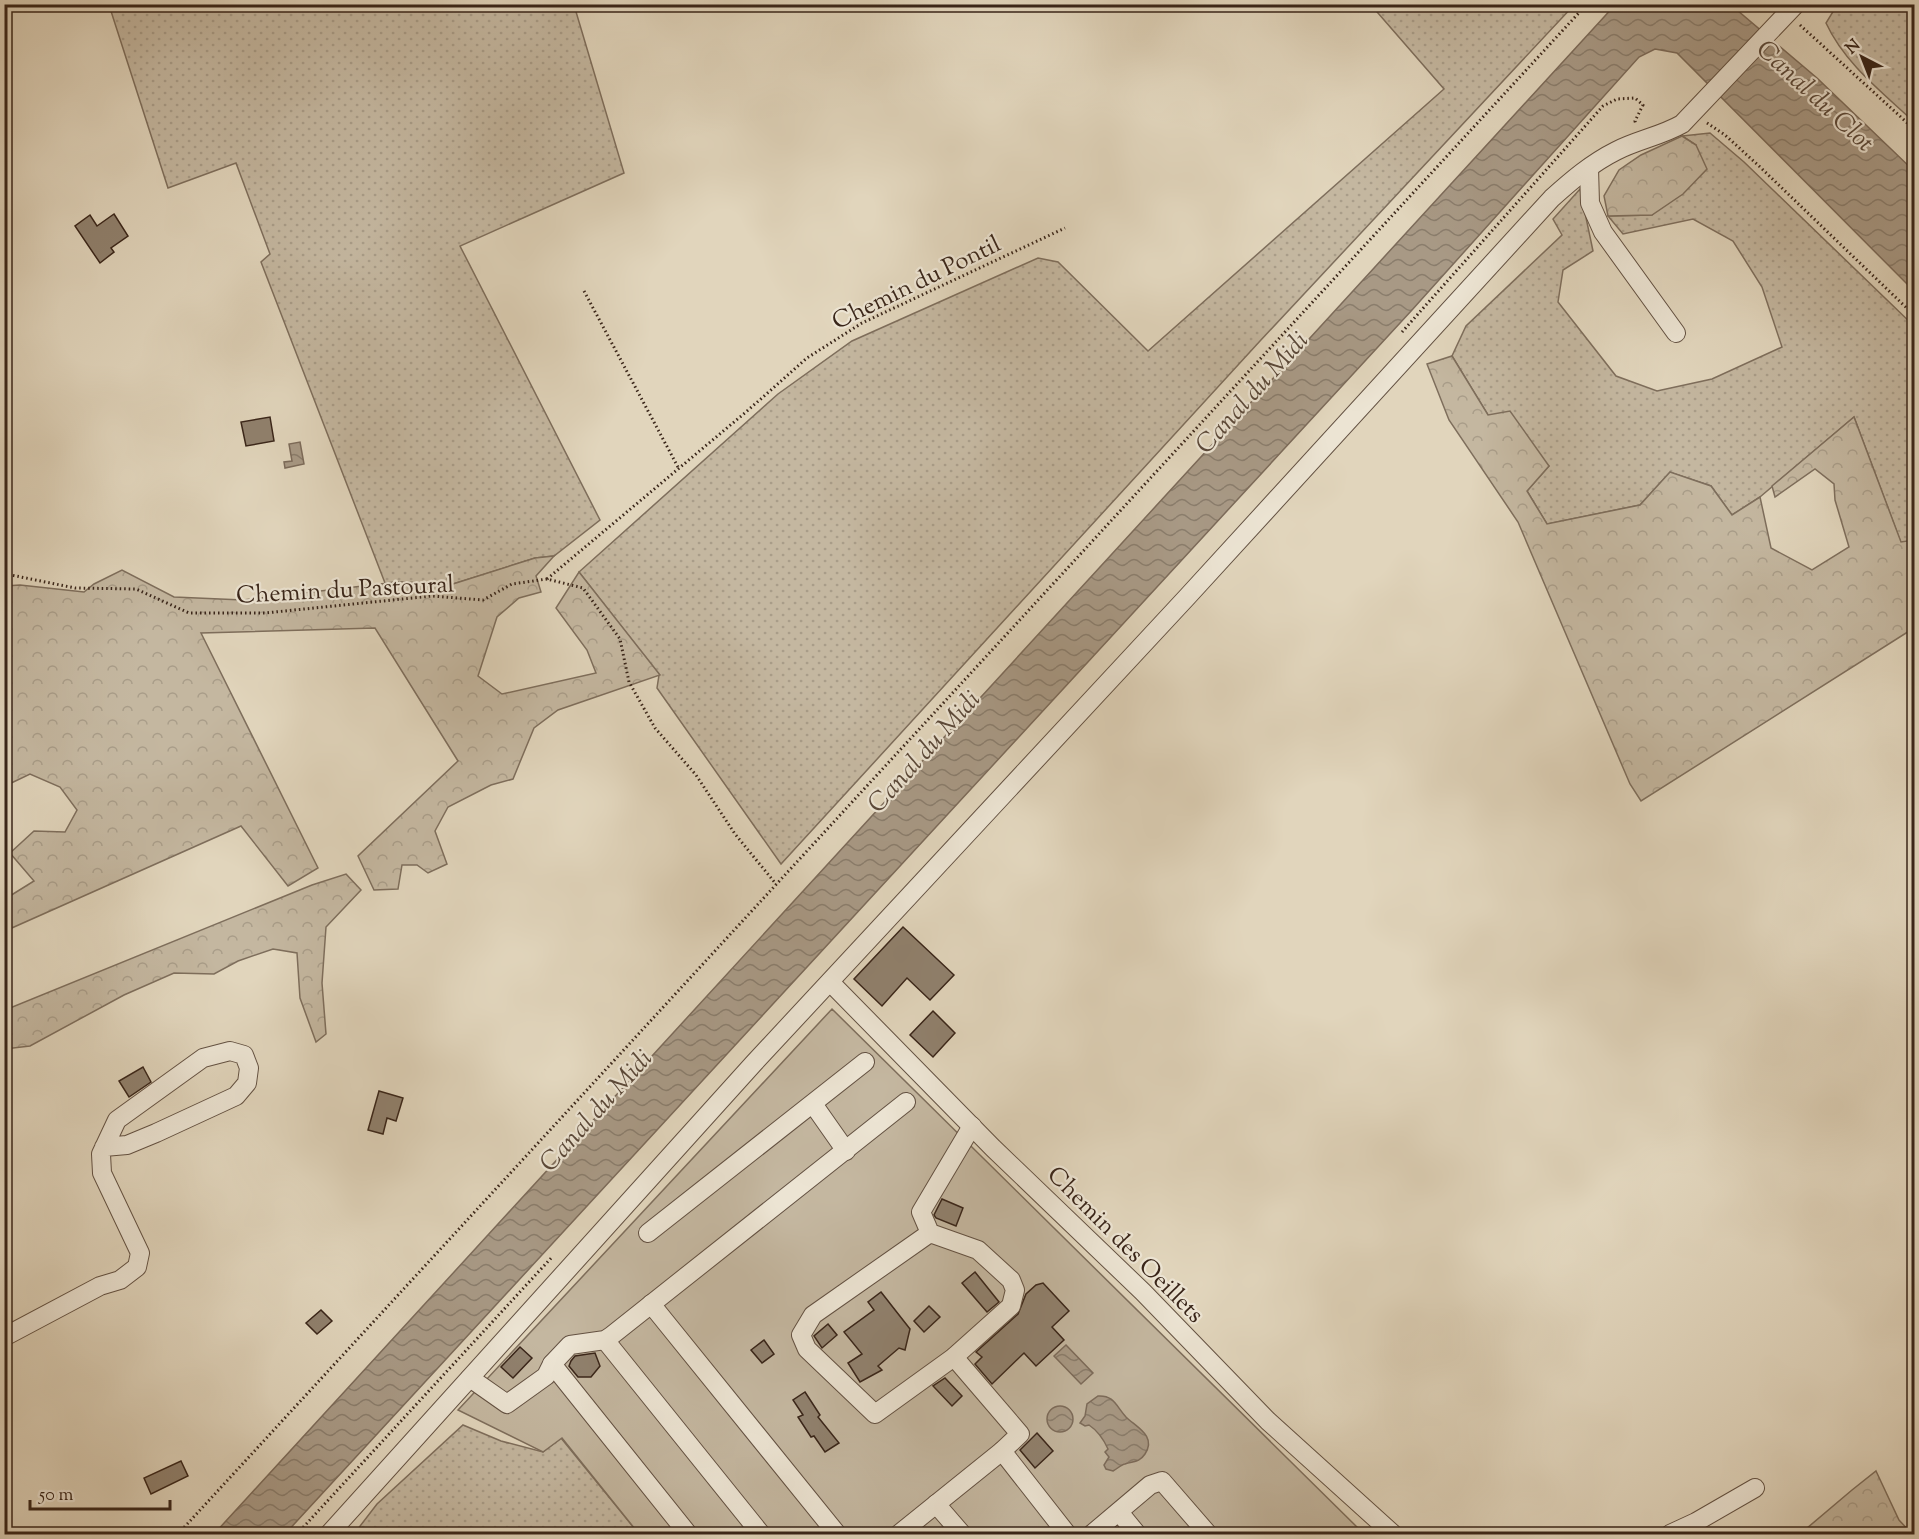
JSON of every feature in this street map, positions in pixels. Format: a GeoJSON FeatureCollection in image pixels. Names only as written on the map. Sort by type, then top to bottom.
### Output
{"type":"FeatureCollection","features":[{"type":"Feature","properties":{"kind":"street"},"geometry":{"type":"LineString","coordinates":[[329,1534],[830,982],[1188,596],[1552,198],[1589,168],[1617,150],[1670,131],[1696,111],[1788,13]]}},
{"type":"Feature","properties":{"kind":"street"},"geometry":{"type":"LineString","coordinates":[[1589,168],[1590,203],[1603,232],[1676,333]]}},
{"type":"Feature","properties":{"kind":"street","name":"Chemin des Oeillets"},"geometry":{"type":"LineString","coordinates":[[830,982],[972,1126],[1143,1292],[1268,1421],[1393,1534]]}},
{"type":"Feature","properties":{"kind":"street"},"geometry":{"type":"LineString","coordinates":[[4,1336],[100,1286],[120,1280],[137,1267],[140,1253],[102,1173],[101,1154],[104,1147],[117,1120],[203,1058],[230,1051],[244,1055],[249,1068],[246,1083],[236,1096],[156,1134],[127,1145],[104,1147]]}},
{"type":"Feature","properties":{"kind":"street"},"geometry":{"type":"LineString","coordinates":[[648,1233],[865,1062]]}},
{"type":"Feature","properties":{"kind":"street"},"geometry":{"type":"LineString","coordinates":[[470,1378],[507,1404],[546,1376],[552,1364],[570,1345],[605,1340],[906,1102]]}},
{"type":"Feature","properties":{"kind":"street"},"geometry":{"type":"LineString","coordinates":[[813,1104],[846,1151]]}},
{"type":"Feature","properties":{"kind":"street"},"geometry":{"type":"LineString","coordinates":[[930,1233],[813,1316],[801,1335],[807,1349],[875,1414],[954,1357],[1011,1306],[1016,1290],[1011,1280],[978,1250],[930,1233],[921,1212],[972,1126]]}},
{"type":"Feature","properties":{"kind":"street"},"geometry":{"type":"LineString","coordinates":[[651,1304],[837,1534]]}},
{"type":"Feature","properties":{"kind":"street"},"geometry":{"type":"LineString","coordinates":[[605,1340],[761,1534]]}},
{"type":"Feature","properties":{"kind":"street"},"geometry":{"type":"LineString","coordinates":[[899,1534],[1020,1434],[954,1357]]}},
{"type":"Feature","properties":{"kind":"street"},"geometry":{"type":"LineString","coordinates":[[552,1364],[688,1534]]}},
{"type":"Feature","properties":{"kind":"street"},"geometry":{"type":"LineString","coordinates":[[1002,1451],[1067,1534]]}},
{"type":"Feature","properties":{"kind":"street"},"geometry":{"type":"LineString","coordinates":[[1092,1534],[1150,1485],[1162,1480],[1208,1534]]}},
{"type":"Feature","properties":{"kind":"street"},"geometry":{"type":"LineString","coordinates":[[1670,1534],[1696,1522],[1755,1488]]}},
{"type":"Feature","properties":{"kind":"street"},"geometry":{"type":"LineString","coordinates":[[936,1504],[962,1534]]}},
{"type":"Feature","properties":{"kind":"street"},"geometry":{"type":"LineString","coordinates":[[1119,1512],[1137,1534]]}},
{"type":"Feature","properties":{"kind":"path"},"geometry":{"type":"LineString","coordinates":[[178,1534],[1587,4]]}},
{"type":"Feature","properties":{"kind":"path"},"geometry":{"type":"LineString","coordinates":[[1788,13],[1914,129]]}},
{"type":"Feature","properties":{"kind":"path"},"geometry":{"type":"LineString","coordinates":[[1696,111],[1734,143],[1914,315]]}},
{"type":"Feature","properties":{"kind":"path","name":"Chemin du Pontil"},"geometry":{"type":"LineString","coordinates":[[547,579],[807,358],[862,323],[1065,228]]}},
{"type":"Feature","properties":{"kind":"path"},"geometry":{"type":"LineString","coordinates":[[584,291],[679,469]]}},
{"type":"Feature","properties":{"kind":"path","name":"Chemin du Pastoural"},"geometry":{"type":"LineString","coordinates":[[4,575],[75,588],[136,589],[189,613],[265,613],[432,596],[483,600],[512,584],[547,579],[583,588],[620,639],[629,682],[655,728],[696,775],[735,834],[777,884]]}},
{"type":"Feature","properties":{"kind":"green space"},"geometry":{"type":"Polygon","coordinates":[[[109,5],[574,5],[624,173],[460,246],[600,520],[554,556],[535,558],[453,584],[385,583],[261,262],[270,254],[236,163],[168,188],[109,5]]]}},
{"type":"Feature","properties":{"kind":"green space"},"geometry":{"type":"Polygon","coordinates":[[[1371,5],[1574,5],[1260,341],[781,864],[657,688],[659,675],[579,572],[778,394],[852,341],[1038,258],[1058,262],[1148,351],[1444,89],[1371,5]]]}},
{"type":"Feature","properties":{"kind":"green space"},"geometry":{"type":"Polygon","coordinates":[[[1837,5],[1914,5],[1914,122],[1865,77],[1843,52],[1826,23],[1837,5]]]}},
{"type":"Feature","properties":{"kind":"green space"},"geometry":{"type":"Polygon","coordinates":[[[1710,133],[1744,162],[1914,326],[1914,540],[1901,543],[1854,417],[1760,497],[1732,515],[1711,486],[1670,472],[1640,505],[1547,524],[1527,491],[1549,466],[1488,415],[1452,356],[1466,326],[1562,235],[1553,219],[1580,189],[1593,251],[1563,270],[1558,302],[1616,376],[1657,391],[1712,379],[1782,347],[1762,287],[1733,241],[1693,219],[1623,234],[1608,216],[1652,215],[1696,145],[1682,136],[1710,133]]]}},
{"type":"Feature","properties":{"kind":"green space"},"geometry":{"type":"Polygon","coordinates":[[[1682,136],[1696,145],[1707,169],[1683,194],[1652,215],[1608,216],[1604,196],[1619,170],[1641,155],[1682,136]]]}},
{"type":"Feature","properties":{"kind":"green space"},"geometry":{"type":"Polygon","coordinates":[[[1452,356],[1488,415],[1510,411],[1549,466],[1527,491],[1547,524],[1640,505],[1670,472],[1711,486],[1732,515],[1760,497],[1771,548],[1812,570],[1849,547],[1835,500],[1834,484],[1815,469],[1775,497],[1772,486],[1854,417],[1901,542],[1914,540],[1914,628],[1641,801],[1630,784],[1518,522],[1449,420],[1427,364],[1452,356]]]}},
{"type":"Feature","properties":{"kind":"green space"},"geometry":{"type":"Polygon","coordinates":[[[554,556],[536,576],[541,592],[519,598],[497,617],[478,676],[502,694],[596,673],[587,650],[556,608],[579,572],[660,675],[558,710],[534,728],[513,779],[491,785],[448,807],[435,831],[447,864],[428,873],[417,865],[402,865],[398,889],[374,890],[358,856],[458,761],[375,628],[201,633],[318,868],[288,886],[241,826],[5,931],[5,899],[34,881],[10,853],[34,831],[65,832],[77,810],[60,787],[30,774],[5,786],[5,586],[20,585],[84,592],[94,584],[122,570],[174,597],[243,600],[397,582],[453,584],[535,558],[554,556]]]}},
{"type":"Feature","properties":{"kind":"green space"},"geometry":{"type":"Polygon","coordinates":[[[346,874],[361,890],[326,927],[322,983],[326,1034],[316,1042],[300,998],[297,953],[273,949],[238,961],[214,974],[174,973],[124,995],[30,1046],[5,1049],[5,1010],[312,885],[346,874]]]}},
{"type":"Feature","properties":{"kind":"green space"},"geometry":{"type":"Polygon","coordinates":[[[832,1009],[1365,1534],[639,1534],[562,1438],[543,1452],[458,1410],[832,1009]]]}},
{"type":"Feature","properties":{"kind":"green space"},"geometry":{"type":"Polygon","coordinates":[[[463,1425],[501,1441],[543,1452],[561,1438],[639,1534],[499,1534],[496,1532],[493,1534],[354,1534],[377,1504],[463,1425]]]}},
{"type":"Feature","properties":{"kind":"green space"},"geometry":{"type":"Polygon","coordinates":[[[1876,1471],[1899,1520],[1912,1534],[1800,1534],[1852,1490],[1876,1471]]]}},
{"type":"Feature","properties":{"kind":"water","name":"Canal du Clot"},"geometry":{"type":"Polygon","coordinates":[[[1615,5],[1731,5],[1817,78],[1914,171],[1914,291],[1677,53],[1655,49],[1639,57],[1412,310],[285,1534],[214,1534],[1615,5]]]}},
{"type":"Feature","properties":{"kind":"water"},"geometry":{"type":"Polygon","coordinates":[[[300,442],[304,464],[285,468],[284,462],[292,461],[289,444],[300,442]]]}},
{"type":"Feature","properties":{"kind":"water"},"geometry":{"type":"Polygon","coordinates":[[[1066,1345],[1093,1373],[1081,1384],[1054,1356],[1066,1345]]]}},
{"type":"Feature","properties":{"kind":"water"},"geometry":{"type":"Polygon","coordinates":[[[1098,1396],[1108,1397],[1114,1402],[1126,1417],[1144,1432],[1148,1442],[1148,1448],[1140,1459],[1122,1465],[1113,1471],[1106,1469],[1104,1465],[1109,1457],[1105,1452],[1108,1449],[1102,1438],[1089,1425],[1085,1426],[1080,1423],[1085,1416],[1087,1404],[1098,1396]]]}},
{"type":"Feature","properties":{"kind":"water"},"geometry":{"type":"Polygon","coordinates":[[[1060,1406],[1069,1410],[1073,1419],[1069,1428],[1060,1432],[1051,1428],[1047,1419],[1051,1410],[1060,1406]]]}},
{"type":"Feature","properties":{"kind":"building"},"geometry":{"type":"Polygon","coordinates":[[[114,214],[128,236],[111,248],[114,252],[100,263],[75,226],[90,215],[97,226],[114,214]]]}},
{"type":"Feature","properties":{"kind":"building"},"geometry":{"type":"Polygon","coordinates":[[[270,417],[274,441],[246,446],[241,422],[270,417]]]}},
{"type":"Feature","properties":{"kind":"building"},"geometry":{"type":"Polygon","coordinates":[[[903,927],[954,975],[930,1000],[907,978],[882,1006],[854,979],[903,927]]]}},
{"type":"Feature","properties":{"kind":"building"},"geometry":{"type":"Polygon","coordinates":[[[933,1011],[955,1033],[933,1057],[910,1035],[933,1011]]]}},
{"type":"Feature","properties":{"kind":"building"},"geometry":{"type":"Polygon","coordinates":[[[143,1067],[151,1082],[129,1097],[119,1081],[143,1067]]]}},
{"type":"Feature","properties":{"kind":"building"},"geometry":{"type":"Polygon","coordinates":[[[379,1091],[403,1098],[396,1121],[387,1118],[383,1134],[368,1130],[379,1091]]]}},
{"type":"Feature","properties":{"kind":"building"},"geometry":{"type":"Polygon","coordinates":[[[942,1199],[963,1208],[956,1226],[934,1215],[942,1199]]]}},
{"type":"Feature","properties":{"kind":"building"},"geometry":{"type":"Polygon","coordinates":[[[975,1272],[999,1302],[987,1312],[962,1283],[975,1272]]]}},
{"type":"Feature","properties":{"kind":"building"},"geometry":{"type":"Polygon","coordinates":[[[1043,1283],[1069,1311],[1052,1327],[1064,1340],[1036,1366],[1024,1353],[992,1384],[975,1364],[982,1357],[976,1352],[1018,1314],[1026,1294],[1036,1285],[1043,1283]]]}},
{"type":"Feature","properties":{"kind":"building"},"geometry":{"type":"Polygon","coordinates":[[[881,1292],[910,1329],[905,1350],[899,1348],[878,1366],[882,1370],[860,1382],[848,1363],[862,1354],[844,1332],[874,1310],[868,1302],[881,1292]]]}},
{"type":"Feature","properties":{"kind":"building"},"geometry":{"type":"Polygon","coordinates":[[[929,1306],[940,1317],[924,1332],[914,1321],[929,1306]]]}},
{"type":"Feature","properties":{"kind":"building"},"geometry":{"type":"Polygon","coordinates":[[[321,1310],[332,1321],[317,1334],[306,1323],[321,1310]]]}},
{"type":"Feature","properties":{"kind":"building"},"geometry":{"type":"Polygon","coordinates":[[[828,1324],[837,1335],[822,1348],[814,1336],[828,1324]]]}},
{"type":"Feature","properties":{"kind":"building"},"geometry":{"type":"Polygon","coordinates":[[[764,1340],[774,1354],[762,1363],[751,1350],[764,1340]]]}},
{"type":"Feature","properties":{"kind":"building"},"geometry":{"type":"Polygon","coordinates":[[[520,1347],[532,1358],[513,1378],[501,1367],[520,1347]]]}},
{"type":"Feature","properties":{"kind":"building"},"geometry":{"type":"Polygon","coordinates":[[[595,1353],[600,1366],[591,1377],[578,1377],[569,1366],[571,1361],[575,1356],[595,1353]]]}},
{"type":"Feature","properties":{"kind":"building"},"geometry":{"type":"Polygon","coordinates":[[[945,1378],[962,1396],[952,1406],[933,1386],[945,1378]]]}},
{"type":"Feature","properties":{"kind":"building"},"geometry":{"type":"Polygon","coordinates":[[[805,1392],[820,1415],[818,1417],[839,1443],[825,1452],[814,1436],[811,1437],[798,1417],[803,1415],[793,1400],[805,1392]]]}},
{"type":"Feature","properties":{"kind":"building"},"geometry":{"type":"Polygon","coordinates":[[[1037,1433],[1053,1451],[1035,1468],[1020,1450],[1037,1433]]]}},
{"type":"Feature","properties":{"kind":"building"},"geometry":{"type":"Polygon","coordinates":[[[181,1461],[188,1476],[151,1494],[144,1478],[181,1461]]]}},
{"type":"Feature","properties":{"kind":"water label","name":"Canal du Midi"},"geometry":{"type":"Point","coordinates":[1251,392]}},
{"type":"Feature","properties":{"kind":"water label","name":"Canal du Midi"},"geometry":{"type":"Point","coordinates":[923,751]}},
{"type":"Feature","properties":{"kind":"water label","name":"Canal du Midi"},"geometry":{"type":"Point","coordinates":[595,1110]}}]}
